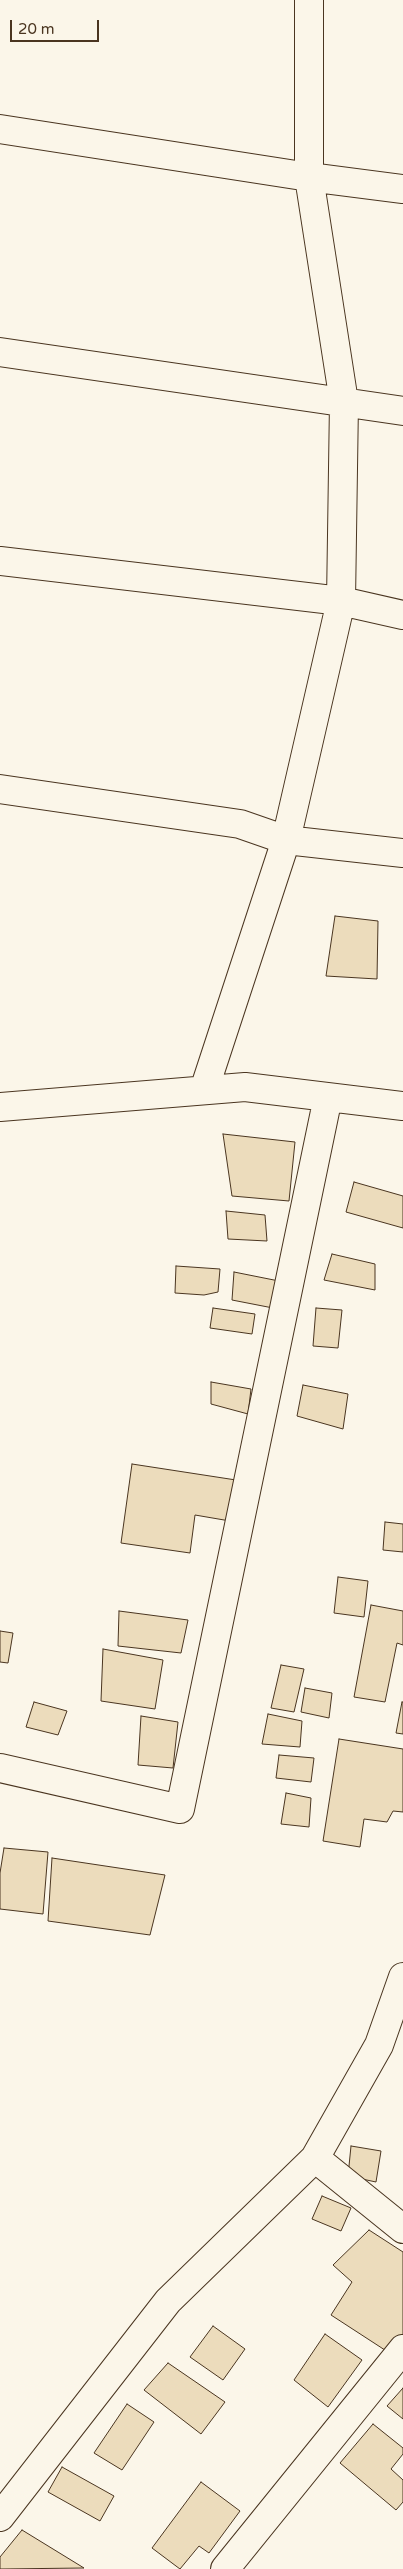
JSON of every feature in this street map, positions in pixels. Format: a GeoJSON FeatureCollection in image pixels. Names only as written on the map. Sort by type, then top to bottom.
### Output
{"type":"FeatureCollection","features":[{"type":"Feature","properties":{"kind":"street"},"geometry":{"type":"LineString","coordinates":[[204,1090],[286,840],[341,601],[344,402],[309,178],[309,0]]}},
{"type":"Feature","properties":{"kind":"street"},"geometry":{"type":"LineString","coordinates":[[0,129],[309,178],[403,189]]}},
{"type":"Feature","properties":{"kind":"street"},"geometry":{"type":"LineString","coordinates":[[0,352],[403,411]]}},
{"type":"Feature","properties":{"kind":"street"},"geometry":{"type":"LineString","coordinates":[[0,561],[341,601],[403,615]]}},
{"type":"Feature","properties":{"kind":"street"},"geometry":{"type":"LineString","coordinates":[[0,790],[240,824],[286,840],[403,854]]}},
{"type":"Feature","properties":{"kind":"street"},"geometry":{"type":"LineString","coordinates":[[0,1107],[244,1087],[403,1106]]}},
{"type":"Feature","properties":{"kind":"street"},"geometry":{"type":"LineString","coordinates":[[0,1768],[180,1809],[328,1097]]}},
{"type":"Feature","properties":{"kind":"street"},"geometry":{"type":"LineString","coordinates":[[0,2517],[168,2301],[315,2158],[379,2045],[403,1978]]}},
{"type":"Feature","properties":{"kind":"street"},"geometry":{"type":"LineString","coordinates":[[315,2158],[403,2229]]}},
{"type":"Feature","properties":{"kind":"street"},"geometry":{"type":"LineString","coordinates":[[225,2569],[403,2349]]}},
{"type":"Feature","properties":{"kind":"building"},"geometry":{"type":"Polygon","coordinates":[[[335,916],[378,921],[377,979],[326,976],[335,916]]]}},
{"type":"Feature","properties":{"kind":"building"},"geometry":{"type":"Polygon","coordinates":[[[223,1134],[295,1142],[289,1201],[232,1196],[223,1134]]]}},
{"type":"Feature","properties":{"kind":"building"},"geometry":{"type":"Polygon","coordinates":[[[354,1182],[403,1196],[403,1228],[346,1212],[354,1182]]]}},
{"type":"Feature","properties":{"kind":"building"},"geometry":{"type":"Polygon","coordinates":[[[226,1211],[265,1215],[267,1241],[228,1239],[226,1211]]]}},
{"type":"Feature","properties":{"kind":"building"},"geometry":{"type":"Polygon","coordinates":[[[332,1254],[375,1264],[375,1290],[324,1280],[332,1254]]]}},
{"type":"Feature","properties":{"kind":"building"},"geometry":{"type":"Polygon","coordinates":[[[176,1266],[220,1269],[218,1292],[204,1295],[175,1293],[176,1266]]]}},
{"type":"Feature","properties":{"kind":"building"},"geometry":{"type":"Polygon","coordinates":[[[234,1272],[279,1281],[273,1308],[232,1300],[234,1272]]]}},
{"type":"Feature","properties":{"kind":"building"},"geometry":{"type":"Polygon","coordinates":[[[213,1308],[255,1314],[252,1334],[210,1328],[213,1308]]]}},
{"type":"Feature","properties":{"kind":"building"},"geometry":{"type":"Polygon","coordinates":[[[316,1308],[342,1310],[338,1348],[313,1346],[316,1308]]]}},
{"type":"Feature","properties":{"kind":"building"},"geometry":{"type":"Polygon","coordinates":[[[211,1382],[251,1389],[248,1414],[211,1404],[211,1382]]]}},
{"type":"Feature","properties":{"kind":"building"},"geometry":{"type":"Polygon","coordinates":[[[303,1385],[348,1394],[343,1429],[297,1416],[303,1385]]]}},
{"type":"Feature","properties":{"kind":"building"},"geometry":{"type":"Polygon","coordinates":[[[132,1464],[236,1480],[230,1521],[195,1515],[190,1553],[121,1543],[132,1464]]]}},
{"type":"Feature","properties":{"kind":"building"},"geometry":{"type":"Polygon","coordinates":[[[385,1522],[403,1524],[403,1552],[383,1550],[385,1522]]]}},
{"type":"Feature","properties":{"kind":"building"},"geometry":{"type":"Polygon","coordinates":[[[338,1577],[368,1581],[364,1617],[334,1613],[338,1577]]]}},
{"type":"Feature","properties":{"kind":"building"},"geometry":{"type":"Polygon","coordinates":[[[371,1605],[403,1611],[403,1645],[397,1643],[385,1702],[354,1697],[371,1605]]]}},
{"type":"Feature","properties":{"kind":"building"},"geometry":{"type":"Polygon","coordinates":[[[119,1611],[188,1620],[181,1653],[118,1646],[119,1611]]]}},
{"type":"Feature","properties":{"kind":"building"},"geometry":{"type":"Polygon","coordinates":[[[0,1631],[13,1633],[8,1663],[0,1662],[0,1631]]]}},
{"type":"Feature","properties":{"kind":"building"},"geometry":{"type":"Polygon","coordinates":[[[103,1649],[163,1660],[155,1709],[101,1701],[103,1649]]]}},
{"type":"Feature","properties":{"kind":"building"},"geometry":{"type":"Polygon","coordinates":[[[281,1665],[304,1669],[294,1712],[271,1708],[281,1665]]]}},
{"type":"Feature","properties":{"kind":"building"},"geometry":{"type":"Polygon","coordinates":[[[305,1688],[332,1693],[329,1718],[301,1712],[305,1688]]]}},
{"type":"Feature","properties":{"kind":"building"},"geometry":{"type":"Polygon","coordinates":[[[34,1702],[67,1711],[58,1735],[26,1727],[34,1702]]]}},
{"type":"Feature","properties":{"kind":"building"},"geometry":{"type":"Polygon","coordinates":[[[403,1702],[403,1734],[396,1733],[403,1702]]]}},
{"type":"Feature","properties":{"kind":"building"},"geometry":{"type":"Polygon","coordinates":[[[268,1714],[302,1721],[300,1747],[262,1744],[268,1714]]]}},
{"type":"Feature","properties":{"kind":"building"},"geometry":{"type":"Polygon","coordinates":[[[141,1716],[178,1722],[173,1768],[138,1765],[141,1716]]]}},
{"type":"Feature","properties":{"kind":"building"},"geometry":{"type":"Polygon","coordinates":[[[339,1739],[403,1749],[403,1812],[393,1811],[387,1822],[364,1819],[360,1847],[323,1841],[339,1739]]]}},
{"type":"Feature","properties":{"kind":"building"},"geometry":{"type":"Polygon","coordinates":[[[279,1755],[314,1758],[311,1782],[276,1778],[279,1755]]]}},
{"type":"Feature","properties":{"kind":"building"},"geometry":{"type":"Polygon","coordinates":[[[286,1793],[311,1798],[309,1827],[281,1824],[286,1793]]]}},
{"type":"Feature","properties":{"kind":"building"},"geometry":{"type":"Polygon","coordinates":[[[4,1848],[48,1852],[43,1914],[0,1909],[0,1873],[4,1848]]]}},
{"type":"Feature","properties":{"kind":"building"},"geometry":{"type":"Polygon","coordinates":[[[52,1858],[165,1875],[150,1935],[48,1921],[52,1858]]]}},
{"type":"Feature","properties":{"kind":"building"},"geometry":{"type":"Polygon","coordinates":[[[351,2146],[381,2151],[376,2182],[348,2176],[351,2146]]]}},
{"type":"Feature","properties":{"kind":"building"},"geometry":{"type":"Polygon","coordinates":[[[322,2196],[351,2208],[341,2231],[312,2219],[322,2196]]]}},
{"type":"Feature","properties":{"kind":"building"},"geometry":{"type":"Polygon","coordinates":[[[369,2230],[403,2252],[403,2335],[391,2354],[331,2315],[352,2282],[333,2265],[369,2230]]]}},
{"type":"Feature","properties":{"kind":"building"},"geometry":{"type":"Polygon","coordinates":[[[213,2326],[245,2349],[223,2380],[190,2357],[213,2326]]]}},
{"type":"Feature","properties":{"kind":"building"},"geometry":{"type":"Polygon","coordinates":[[[325,2334],[362,2360],[328,2407],[294,2380],[325,2334]]]}},
{"type":"Feature","properties":{"kind":"building"},"geometry":{"type":"Polygon","coordinates":[[[168,2363],[225,2402],[201,2434],[144,2390],[168,2363]]]}},
{"type":"Feature","properties":{"kind":"building"},"geometry":{"type":"Polygon","coordinates":[[[403,2388],[403,2419],[387,2406],[403,2388]]]}},
{"type":"Feature","properties":{"kind":"building"},"geometry":{"type":"Polygon","coordinates":[[[127,2404],[154,2422],[122,2470],[94,2453],[127,2404]]]}},
{"type":"Feature","properties":{"kind":"building"},"geometry":{"type":"Polygon","coordinates":[[[373,2424],[403,2448],[403,2454],[391,2469],[403,2480],[403,2502],[396,2510],[340,2463],[373,2424]]]}},
{"type":"Feature","properties":{"kind":"building"},"geometry":{"type":"Polygon","coordinates":[[[62,2467],[114,2496],[100,2521],[48,2492],[62,2467]]]}},
{"type":"Feature","properties":{"kind":"building"},"geometry":{"type":"Polygon","coordinates":[[[201,2482],[240,2511],[209,2553],[199,2546],[180,2569],[152,2548],[201,2482]]]}},
{"type":"Feature","properties":{"kind":"building"},"geometry":{"type":"Polygon","coordinates":[[[22,2530],[84,2568],[0,2569],[0,2557],[22,2530]]]}}]}
